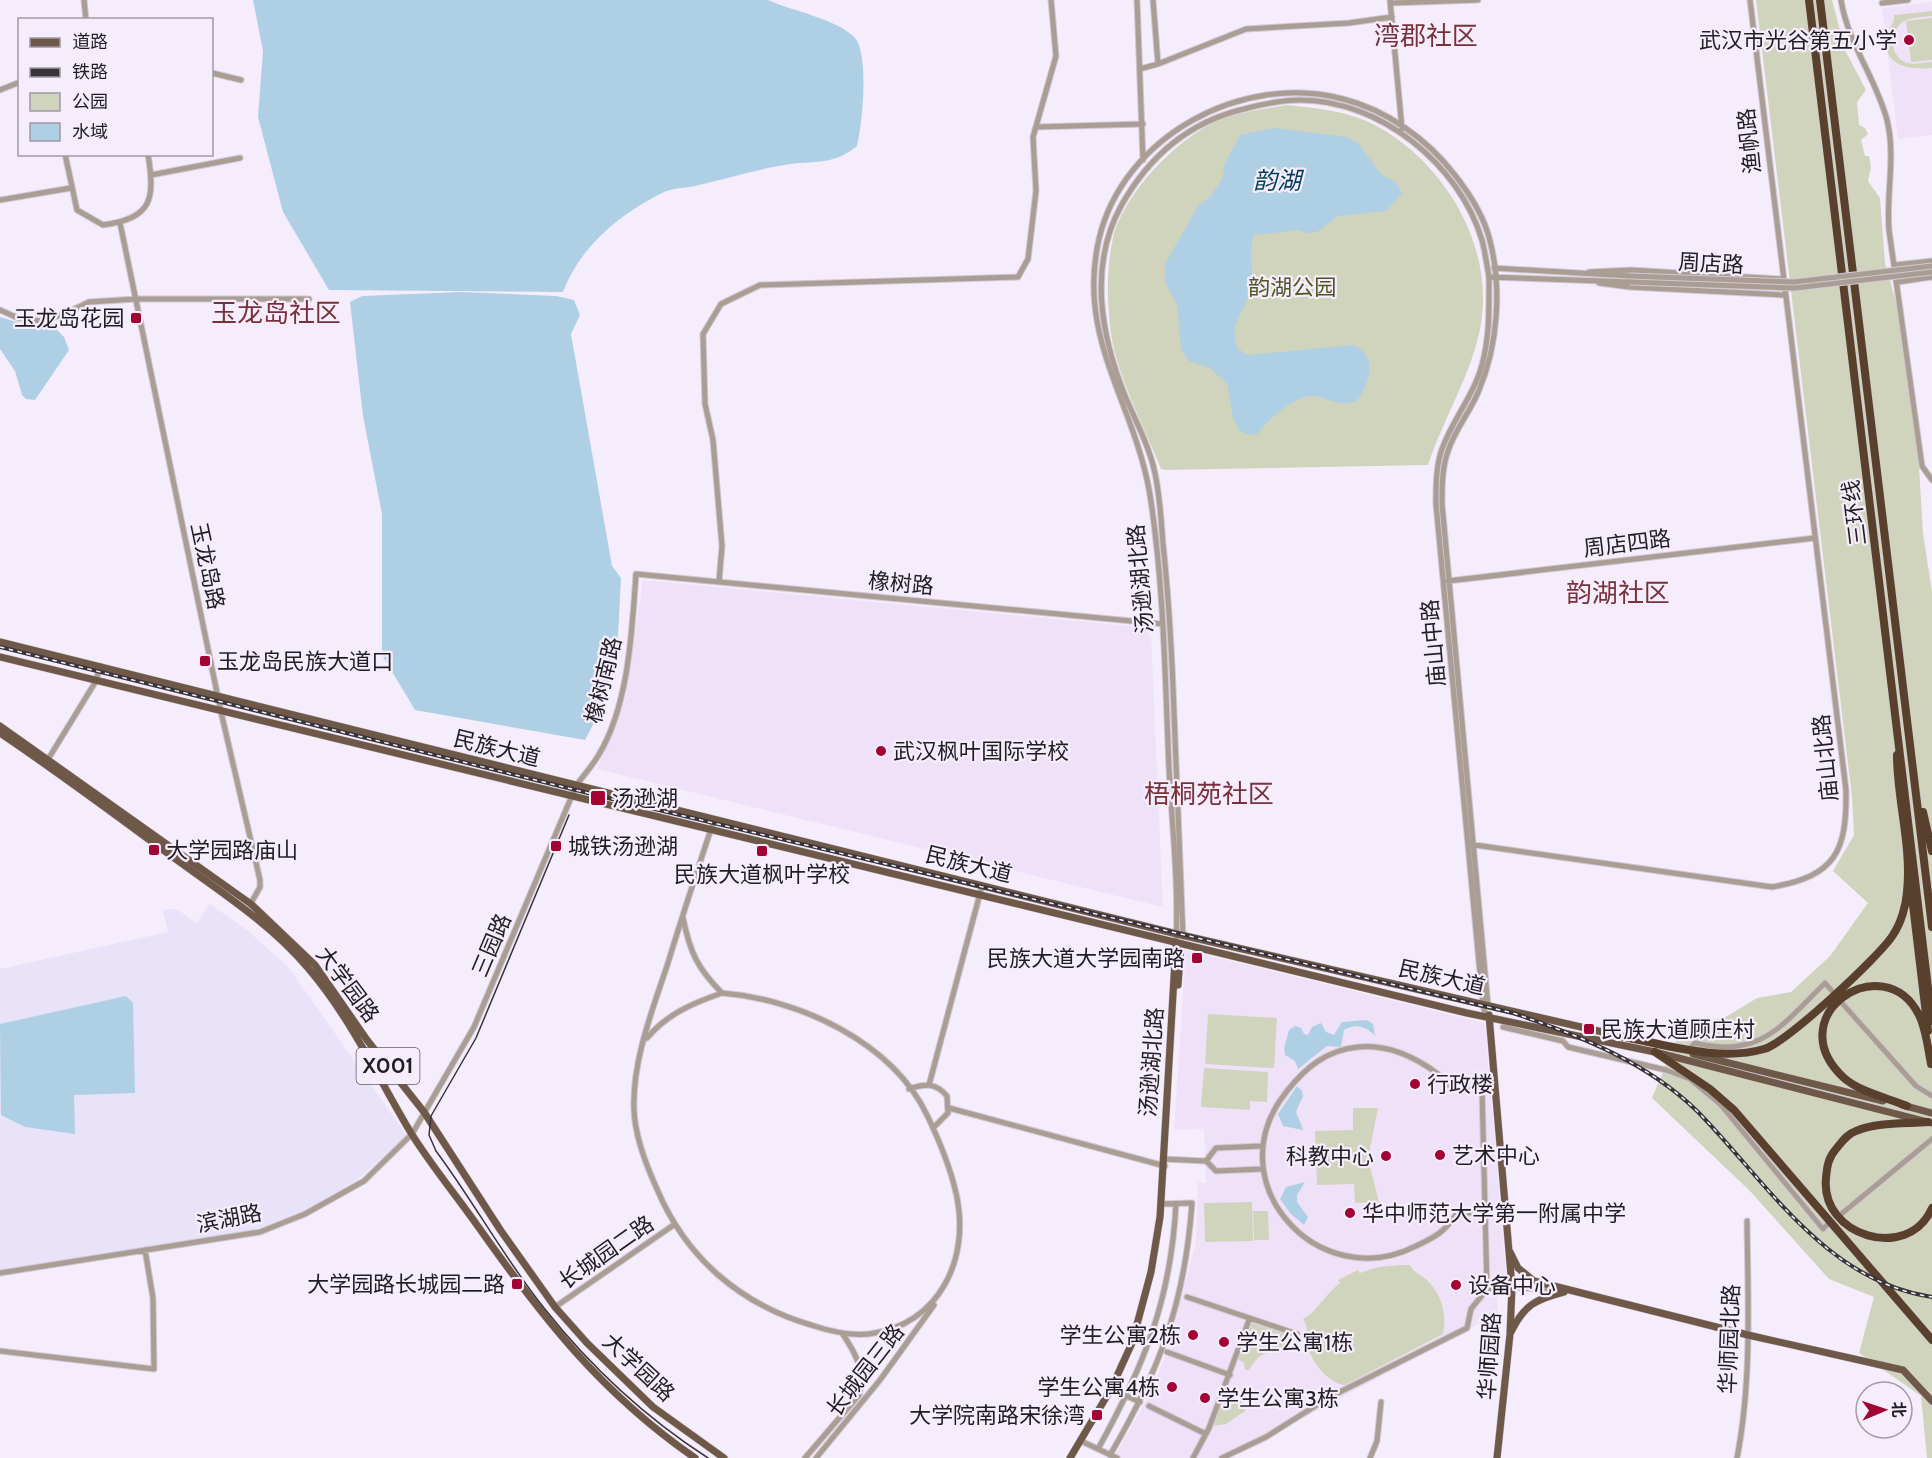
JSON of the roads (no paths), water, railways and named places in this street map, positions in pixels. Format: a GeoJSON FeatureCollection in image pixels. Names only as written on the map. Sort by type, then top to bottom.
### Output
{"type":"FeatureCollection","features":[{"type":"Feature","properties":{"kind":"highway","name":"三环线"},"geometry":{"type":"LineString","coordinates":[[1809,0],[1932,1022]]}},
{"type":"Feature","properties":{"kind":"highway","name":"三环线"},"geometry":{"type":"LineString","coordinates":[[1820,0],[1932,927]]}},
{"type":"Feature","properties":{"kind":"highway"},"geometry":{"type":"LineString","coordinates":[[1896,711],[1897,773],[1932,1074]]}},
{"type":"Feature","properties":{"kind":"highway"},"geometry":{"type":"LineString","coordinates":[[1913,767],[1932,851]]}},
{"type":"Feature","properties":{"kind":"highway"},"geometry":{"type":"LineString","coordinates":[[1624,1037],[1725,1054],[1755,1051],[1779,1042],[1881,951],[1894,934],[1903,915],[1907,892],[1907,860]]}},
{"type":"Feature","properties":{"kind":"highway"},"geometry":{"type":"LineString","coordinates":[[1907,1106],[1846,1080],[1835,1068],[1824,1050],[1823,1033],[1828,1013],[1835,1002],[1850,990],[1863,986],[1895,992],[1908,999],[1919,1015],[1931,1064]]}},
{"type":"Feature","properties":{"kind":"highway"},"geometry":{"type":"LineString","coordinates":[[1655,1052],[1710,1089],[1734,1110],[1932,1340]]}},
{"type":"Feature","properties":{"kind":"highway"},"geometry":{"type":"LineString","coordinates":[[1930,1123],[1874,1126],[1854,1132],[1831,1155],[1825,1185],[1827,1202],[1839,1218],[1850,1228],[1870,1238],[1888,1239],[1915,1230],[1932,1208]]}},
{"type":"Feature","properties":{"kind":"main road","name":"民族大道"},"geometry":{"type":"LineString","coordinates":[[0,642],[218,698],[1180,934],[1624,1037],[1932,1113]]}},
{"type":"Feature","properties":{"kind":"main road","name":"民族大道"},"geometry":{"type":"LineString","coordinates":[[0,657],[1179,944],[1487,1016],[1655,1052],[1930,1123]]}},
{"type":"Feature","properties":{"kind":"main road","name":"大学园路"},"geometry":{"type":"LineString","coordinates":[[0,726],[246,911],[309,969],[362,1044],[412,1134],[533,1303],[572,1351],[642,1418],[695,1458]]}},
{"type":"Feature","properties":{"kind":"main road","name":"大学园路"},"geometry":{"type":"LineString","coordinates":[[0,733],[46,762],[251,904],[315,965],[367,1040],[424,1112],[501,1231],[555,1307],[587,1343],[653,1407],[724,1458]]}},
{"type":"Feature","properties":{"kind":"main road","name":"汤逊湖北路"},"geometry":{"type":"LineString","coordinates":[[1073,1458],[1113,1390],[1132,1342],[1148,1282],[1162,1204],[1179,944]]}},
{"type":"Feature","properties":{"kind":"main road","name":"华师园路"},"geometry":{"type":"LineString","coordinates":[[1485,1006],[1512,1287],[1510,1334],[1497,1458]]}},
{"type":"Feature","properties":{"kind":"main road"},"geometry":{"type":"LineString","coordinates":[[1510,1252],[1518,1268],[1534,1281],[1566,1292],[1903,1370],[1932,1401]]}},
{"type":"Feature","properties":{"kind":"main road"},"geometry":{"type":"LineString","coordinates":[[1510,1334],[1520,1314],[1540,1299],[1566,1292]]}},
{"type":"Feature","properties":{"kind":"street"},"geometry":{"type":"LineString","coordinates":[[84,0],[86,18]]}},
{"type":"Feature","properties":{"kind":"street"},"geometry":{"type":"LineString","coordinates":[[719,582],[722,546],[713,440],[705,404],[703,334],[720,303],[760,285],[1018,277],[1028,259],[1036,191],[1033,137],[1056,56],[1051,0]]}},
{"type":"Feature","properties":{"kind":"street"},"geometry":{"type":"LineString","coordinates":[[1137,0],[1143,159],[1149,165]]}},
{"type":"Feature","properties":{"kind":"street"},"geometry":{"type":"LineString","coordinates":[[1153,0],[1158,64]]}},
{"type":"Feature","properties":{"kind":"street"},"geometry":{"type":"LineString","coordinates":[[1401,130],[1391,2],[1478,0]]}},
{"type":"Feature","properties":{"kind":"street","name":"渔帆路"},"geometry":{"type":"LineString","coordinates":[[1750,0],[1781,279]]}},
{"type":"Feature","properties":{"kind":"street"},"geometry":{"type":"LineString","coordinates":[[1842,0],[1852,40],[1881,101],[1888,123],[1892,161],[1888,216],[1922,466],[1932,480]]}},
{"type":"Feature","properties":{"kind":"street"},"geometry":{"type":"LineString","coordinates":[[1882,3],[1908,0]]}},
{"type":"Feature","properties":{"kind":"street"},"geometry":{"type":"LineString","coordinates":[[1140,69],[1158,64],[1246,28],[1349,23],[1392,17]]}},
{"type":"Feature","properties":{"kind":"street"},"geometry":{"type":"LineString","coordinates":[[213,74],[241,80]]}},
{"type":"Feature","properties":{"kind":"street"},"geometry":{"type":"LineString","coordinates":[[0,90],[18,83]]}},
{"type":"Feature","properties":{"kind":"street","name":"汤逊湖北路"},"geometry":{"type":"LineString","coordinates":[[1180,934],[1162,624],[1151,500],[1143,458],[1102,352],[1093,310],[1095,260],[1105,217],[1124,184],[1143,159],[1169,134],[1188,121],[1211,111],[1277,94],[1302,92],[1344,99],[1375,111],[1435,150],[1470,196],[1490,238],[1495,267]]}},
{"type":"Feature","properties":{"kind":"street","name":"汤逊湖北路"},"geometry":{"type":"LineString","coordinates":[[1179,944],[1171,624],[1159,499],[1154,468],[1112,356],[1101,308],[1104,259],[1111,230],[1123,203],[1149,165],[1173,141],[1195,128],[1234,111],[1276,101],[1302,100],[1350,108],[1401,130],[1430,156],[1452,184],[1474,219],[1482,241],[1487,268],[1493,277]]}},
{"type":"Feature","properties":{"kind":"street"},"geometry":{"type":"LineString","coordinates":[[1036,127],[1143,124]]}},
{"type":"Feature","properties":{"kind":"street"},"geometry":{"type":"LineString","coordinates":[[65,156],[77,210],[103,225],[120,223],[137,216],[150,203],[151,175],[148,156]]}},
{"type":"Feature","properties":{"kind":"street"},"geometry":{"type":"LineString","coordinates":[[151,175],[240,158]]}},
{"type":"Feature","properties":{"kind":"street"},"geometry":{"type":"LineString","coordinates":[[0,200],[71,188]]}},
{"type":"Feature","properties":{"kind":"street","name":"玉龙岛路"},"geometry":{"type":"LineString","coordinates":[[120,223],[218,698],[260,880],[260,887],[246,911]]}},
{"type":"Feature","properties":{"kind":"street"},"geometry":{"type":"LineString","coordinates":[[1895,265],[1932,261]]}},
{"type":"Feature","properties":{"kind":"street","name":"周店路"},"geometry":{"type":"LineString","coordinates":[[1493,277],[1589,281],[1630,279],[1787,283],[1932,266]]}},
{"type":"Feature","properties":{"kind":"street","name":"庙山中路"},"geometry":{"type":"LineString","coordinates":[[1485,1006],[1446,581],[1442,476],[1448,451],[1478,394],[1488,366],[1495,324],[1493,277],[1495,267]]}},
{"type":"Feature","properties":{"kind":"street","name":"周店路"},"geometry":{"type":"LineString","coordinates":[[1487,268],[1589,272],[1630,279],[1795,288],[1932,272]]}},
{"type":"Feature","properties":{"kind":"street"},"geometry":{"type":"LineString","coordinates":[[1589,272],[1630,270],[1781,279]]}},
{"type":"Feature","properties":{"kind":"street"},"geometry":{"type":"LineString","coordinates":[[1898,282],[1932,277]]}},
{"type":"Feature","properties":{"kind":"street","name":"庙山北路"},"geometry":{"type":"LineString","coordinates":[[1471,843],[1773,887],[1794,884],[1821,871],[1836,854],[1847,826],[1846,790],[1781,279]]}},
{"type":"Feature","properties":{"kind":"street"},"geometry":{"type":"LineString","coordinates":[[1589,281],[1630,287],[1783,295]]}},
{"type":"Feature","properties":{"kind":"street"},"geometry":{"type":"LineString","coordinates":[[0,310],[18,318],[40,321],[62,315],[89,302],[136,299],[309,299]]}},
{"type":"Feature","properties":{"kind":"street","name":"周店四路"},"geometry":{"type":"LineString","coordinates":[[1446,581],[1815,538]]}},
{"type":"Feature","properties":{"kind":"street","name":"橡树路"},"geometry":{"type":"LineString","coordinates":[[636,574],[1162,624]]}},
{"type":"Feature","properties":{"kind":"street","name":"橡树南路"},"geometry":{"type":"LineString","coordinates":[[576,786],[599,755],[621,698],[632,640],[636,574]]}},
{"type":"Feature","properties":{"kind":"street"},"geometry":{"type":"LineString","coordinates":[[46,762],[96,681],[99,666]]}},
{"type":"Feature","properties":{"kind":"street","name":"三园路"},"geometry":{"type":"LineString","coordinates":[[424,1112],[474,1028],[576,786]]}},
{"type":"Feature","properties":{"kind":"street"},"geometry":{"type":"LineString","coordinates":[[714,820],[636,1074],[634,1112],[644,1161],[666,1211],[689,1246],[719,1279],[750,1300],[787,1318],[842,1333],[869,1334],[907,1323],[937,1300]]}},
{"type":"Feature","properties":{"kind":"street"},"geometry":{"type":"LineString","coordinates":[[929,1085],[982,885]]}},
{"type":"Feature","properties":{"kind":"street"},"geometry":{"type":"LineString","coordinates":[[645,1041],[658,1026],[679,1011],[722,993],[704,974],[690,950],[683,916]]}},
{"type":"Feature","properties":{"kind":"street"},"geometry":{"type":"LineString","coordinates":[[1690,1048],[1695,1043],[1729,1048],[1747,1046],[1781,1027],[1825,983],[1832,991]]}},
{"type":"Feature","properties":{"kind":"street","name":"长城园三路"},"geometry":{"type":"LineString","coordinates":[[722,993],[780,1002],[820,1018],[852,1036],[895,1070],[923,1108],[933,1128],[941,1145],[957,1196],[959,1253],[937,1300],[880,1380],[816,1458]]}},
{"type":"Feature","properties":{"kind":"street"},"geometry":{"type":"LineString","coordinates":[[1841,1002],[1916,1086],[1932,1096]]}},
{"type":"Feature","properties":{"kind":"street"},"geometry":{"type":"LineString","coordinates":[[1503,1027],[1563,1041],[1568,1047],[1666,1070],[1690,1079],[1720,1104],[1823,1229],[1827,1224]]}},
{"type":"Feature","properties":{"kind":"street"},"geometry":{"type":"LineString","coordinates":[[1222,1458],[1266,1437],[1328,1398],[1467,1328],[1471,1309],[1481,1299],[1486,1289],[1485,1212],[1482,1089],[1454,1089],[1418,1060],[1382,1048],[1343,1050],[1321,1058],[1306,1069],[1272,1110],[1262,1146],[1262,1169],[1271,1198],[1284,1218],[1321,1248],[1349,1258],[1404,1253],[1446,1231],[1457,1213],[1485,1212]]}},
{"type":"Feature","properties":{"kind":"street"},"geometry":{"type":"LineString","coordinates":[[909,1089],[929,1085],[942,1090],[947,1096],[948,1113],[933,1128]]}},
{"type":"Feature","properties":{"kind":"street"},"geometry":{"type":"LineString","coordinates":[[949,1108],[1165,1163],[1206,1161],[1216,1171],[1262,1169]]}},
{"type":"Feature","properties":{"kind":"street","name":"滨湖路"},"geometry":{"type":"LineString","coordinates":[[0,1273],[260,1232],[305,1214],[364,1181],[412,1134],[424,1112]]}},
{"type":"Feature","properties":{"kind":"street"},"geometry":{"type":"LineString","coordinates":[[1840,1215],[1932,1139]]}},
{"type":"Feature","properties":{"kind":"street"},"geometry":{"type":"LineString","coordinates":[[1206,1161],[1215,1148],[1262,1146]]}},
{"type":"Feature","properties":{"kind":"street"},"geometry":{"type":"LineString","coordinates":[[1110,1455],[1140,1402],[1163,1351],[1189,1254],[1192,1203],[1162,1204]]}},
{"type":"Feature","properties":{"kind":"street"},"geometry":{"type":"LineString","coordinates":[[1098,1449],[1127,1397],[1151,1342],[1174,1249],[1176,1204]]}},
{"type":"Feature","properties":{"kind":"street","name":"华师园北路"},"geometry":{"type":"LineString","coordinates":[[1737,1458],[1744,1411],[1748,1335],[1747,1221]]}},
{"type":"Feature","properties":{"kind":"street","name":"长城园二路"},"geometry":{"type":"LineString","coordinates":[[555,1307],[675,1224]]}},
{"type":"Feature","properties":{"kind":"street"},"geometry":{"type":"LineString","coordinates":[[0,1351],[154,1369],[153,1298],[145,1250]]}},
{"type":"Feature","properties":{"kind":"street"},"geometry":{"type":"LineString","coordinates":[[1486,1289],[1512,1287],[1566,1292]]}},
{"type":"Feature","properties":{"kind":"street"},"geometry":{"type":"LineString","coordinates":[[1187,1297],[1249,1320],[1297,1334]]}},
{"type":"Feature","properties":{"kind":"street"},"geometry":{"type":"LineString","coordinates":[[1193,1458],[1206,1434],[1230,1376],[1249,1320]]}},
{"type":"Feature","properties":{"kind":"street","name":"长城园三路"},"geometry":{"type":"LineString","coordinates":[[805,1458],[859,1395],[862,1386],[861,1371],[855,1353],[842,1333]]}},
{"type":"Feature","properties":{"kind":"street"},"geometry":{"type":"LineString","coordinates":[[1167,1352],[1230,1376]]}},
{"type":"Feature","properties":{"kind":"street"},"geometry":{"type":"LineString","coordinates":[[1113,1390],[1140,1402]]}},
{"type":"Feature","properties":{"kind":"street"},"geometry":{"type":"LineString","coordinates":[[1370,1458],[1382,1422],[1381,1402]]}},
{"type":"Feature","properties":{"kind":"street"},"geometry":{"type":"LineString","coordinates":[[1149,1406],[1206,1434]]}},
{"type":"Feature","properties":{"kind":"street"},"geometry":{"type":"LineString","coordinates":[[1083,1441],[1117,1458]]}},
{"type":"Feature","properties":{"kind":"water"},"geometry":{"type":"Polygon","coordinates":[[[253,0],[768,0],[837,25],[854,37],[859,45],[862,57],[863,89],[857,146],[840,157],[773,167],[664,192],[632,210],[604,233],[580,260],[563,292],[329,290],[283,212],[258,117],[263,51],[253,0]]]}},
{"type":"Feature","properties":{"kind":"water","name":"韵湖"},"geometry":{"type":"Polygon","coordinates":[[[1275,128],[1347,137],[1358,143],[1381,174],[1396,182],[1402,194],[1386,211],[1338,216],[1317,232],[1307,233],[1298,230],[1254,235],[1251,250],[1251,288],[1237,320],[1235,339],[1237,348],[1248,355],[1353,345],[1366,356],[1370,370],[1366,386],[1357,401],[1342,403],[1320,397],[1302,398],[1284,408],[1256,435],[1245,434],[1239,430],[1233,418],[1227,384],[1210,368],[1189,361],[1181,350],[1177,304],[1165,283],[1165,264],[1198,206],[1210,197],[1223,177],[1224,165],[1240,135],[1275,128]]]}},
{"type":"Feature","properties":{"kind":"water"},"geometry":{"type":"Polygon","coordinates":[[[461,292],[556,296],[574,300],[580,315],[571,334],[612,566],[621,578],[618,635],[606,700],[585,740],[415,710],[382,655],[382,514],[363,416],[350,302],[362,296],[461,292]]]}},
{"type":"Feature","properties":{"kind":"water"},"geometry":{"type":"Polygon","coordinates":[[[0,317],[36,328],[53,326],[64,337],[69,350],[35,400],[26,399],[22,395],[15,371],[0,349],[0,317]]]}},
{"type":"Feature","properties":{"kind":"water"},"geometry":{"type":"Polygon","coordinates":[[[126,996],[133,1003],[135,1093],[74,1095],[75,1134],[25,1127],[1,1115],[0,1024],[126,996]]]}},
{"type":"Feature","properties":{"kind":"water"},"geometry":{"type":"Polygon","coordinates":[[[1367,1020],[1373,1024],[1375,1036],[1361,1027],[1348,1028],[1344,1030],[1341,1047],[1327,1046],[1298,1069],[1295,1061],[1285,1055],[1284,1048],[1289,1030],[1295,1026],[1308,1035],[1312,1027],[1321,1023],[1326,1032],[1334,1035],[1342,1022],[1367,1020]]]}},
{"type":"Feature","properties":{"kind":"water"},"geometry":{"type":"Polygon","coordinates":[[[1297,1086],[1302,1091],[1303,1097],[1297,1116],[1303,1130],[1283,1126],[1278,1114],[1297,1086]]]}},
{"type":"Feature","properties":{"kind":"water"},"geometry":{"type":"Polygon","coordinates":[[[1305,1182],[1297,1195],[1297,1202],[1308,1217],[1304,1225],[1290,1213],[1280,1199],[1286,1187],[1305,1182]]]}},
{"type":"Feature","properties":{"kind":"tram line"},"geometry":{"type":"LineString","coordinates":[[569,815],[476,1038],[431,1116],[429,1135],[436,1151],[516,1270],[544,1308],[580,1350],[641,1408],[708,1458]]}},
{"type":"Feature","properties":{"kind":"railway"},"geometry":{"type":"LineString","coordinates":[[0,647],[604,797],[1513,1013],[1587,1041],[1634,1064],[1656,1078],[1697,1111],[1774,1197],[1829,1250],[1860,1271],[1894,1287],[1932,1297]]}},
{"type":"Feature","properties":{"kind":"place","name":"武汉市光谷第五小学"},"geometry":{"type":"Point","coordinates":[1909,40]}},
{"type":"Feature","properties":{"kind":"place","name":"玉龙岛花园"},"geometry":{"type":"Point","coordinates":[136,318]}},
{"type":"Feature","properties":{"kind":"place","name":"玉龙岛民族大道口"},"geometry":{"type":"Point","coordinates":[205,661]}},
{"type":"Feature","properties":{"kind":"place","name":"武汉枫叶国际学校"},"geometry":{"type":"Point","coordinates":[881,751]}},
{"type":"Feature","properties":{"kind":"place","name":"汤逊湖"},"geometry":{"type":"Point","coordinates":[598,798]}},
{"type":"Feature","properties":{"kind":"place","name":"城铁汤逊湖"},"geometry":{"type":"Point","coordinates":[556,846]}},
{"type":"Feature","properties":{"kind":"place","name":"大学园路庙山"},"geometry":{"type":"Point","coordinates":[154,850]}},
{"type":"Feature","properties":{"kind":"place","name":"民族大道枫叶学校"},"geometry":{"type":"Point","coordinates":[762,851]}},
{"type":"Feature","properties":{"kind":"place","name":"民族大道大学园南路"},"geometry":{"type":"Point","coordinates":[1197,958]}},
{"type":"Feature","properties":{"kind":"place","name":"民族大道顾庄村"},"geometry":{"type":"Point","coordinates":[1589,1029]}},
{"type":"Feature","properties":{"kind":"place","name":"行政楼"},"geometry":{"type":"Point","coordinates":[1415,1084]}},
{"type":"Feature","properties":{"kind":"place","name":"艺术中心"},"geometry":{"type":"Point","coordinates":[1440,1155]}},
{"type":"Feature","properties":{"kind":"place","name":"科教中心"},"geometry":{"type":"Point","coordinates":[1386,1156]}},
{"type":"Feature","properties":{"kind":"place","name":"华中师范大学第一附属中学"},"geometry":{"type":"Point","coordinates":[1350,1213]}},
{"type":"Feature","properties":{"kind":"place","name":"大学园路长城园二路"},"geometry":{"type":"Point","coordinates":[517,1284]}},
{"type":"Feature","properties":{"kind":"place","name":"设备中心"},"geometry":{"type":"Point","coordinates":[1456,1285]}},
{"type":"Feature","properties":{"kind":"place","name":"学生公寓2栋"},"geometry":{"type":"Point","coordinates":[1193,1335]}},
{"type":"Feature","properties":{"kind":"place","name":"学生公寓1栋"},"geometry":{"type":"Point","coordinates":[1224,1342]}},
{"type":"Feature","properties":{"kind":"place","name":"学生公寓4栋"},"geometry":{"type":"Point","coordinates":[1172,1387]}},
{"type":"Feature","properties":{"kind":"place","name":"学生公寓3栋"},"geometry":{"type":"Point","coordinates":[1205,1398]}},
{"type":"Feature","properties":{"kind":"place","name":"大学院南路宋徐湾"},"geometry":{"type":"Point","coordinates":[1097,1415]}},
{"type":"Feature","properties":{"kind":"district","name":"湾郡社区"},"geometry":{"type":"Point","coordinates":[1426,36]}},
{"type":"Feature","properties":{"kind":"district","name":"玉龙岛社区"},"geometry":{"type":"Point","coordinates":[276,313]}},
{"type":"Feature","properties":{"kind":"district","name":"韵湖社区"},"geometry":{"type":"Point","coordinates":[1618,593]}},
{"type":"Feature","properties":{"kind":"district","name":"梧桐苑社区"},"geometry":{"type":"Point","coordinates":[1209,794]}},
{"type":"Feature","properties":{"kind":"park label","name":"韵湖公园"},"geometry":{"type":"Point","coordinates":[1292,287]}}]}
